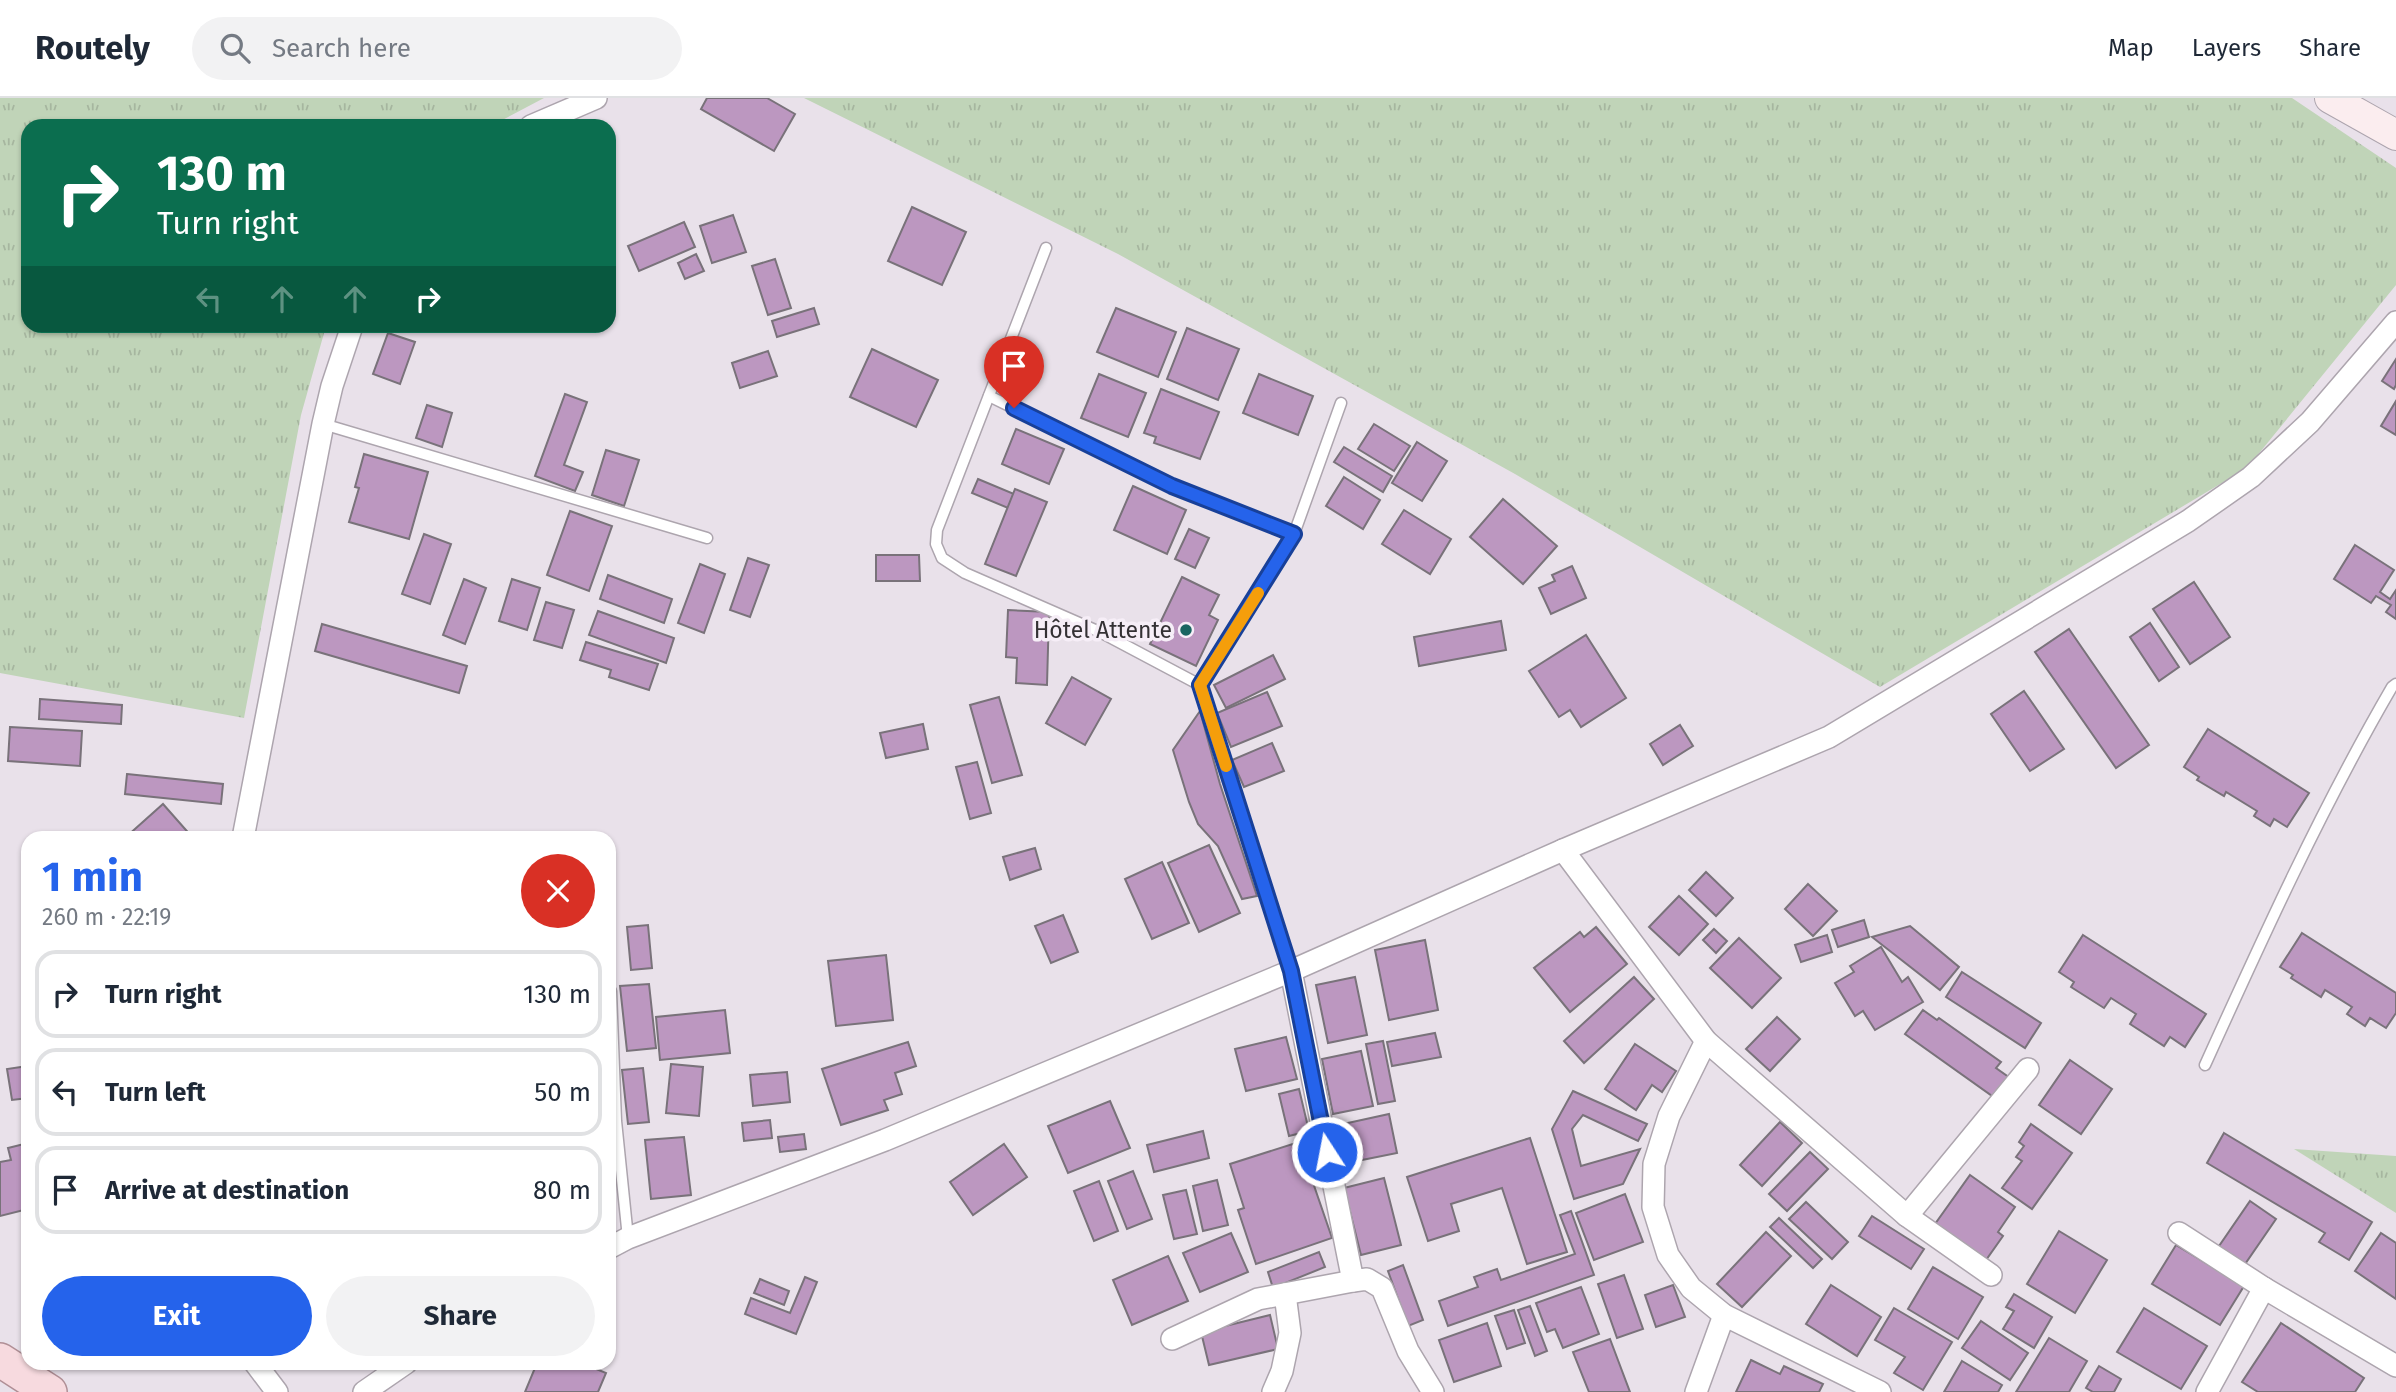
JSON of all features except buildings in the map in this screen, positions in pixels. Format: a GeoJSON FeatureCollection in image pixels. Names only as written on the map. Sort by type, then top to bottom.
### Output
{"type":"FeatureCollection","features":[{"type":"Feature","properties":{"kind":"main road"},"geometry":{"type":"LineString","coordinates":[[0,1360],[50,1392]]}},
{"type":"Feature","properties":{"kind":"street"},"geometry":{"type":"LineString","coordinates":[[547,119],[596,98]]}},
{"type":"Feature","properties":{"kind":"street"},"geometry":{"type":"LineString","coordinates":[[2330,98],[2396,135]]}},
{"type":"Feature","properties":{"kind":"street"},"geometry":{"type":"LineString","coordinates":[[618,1243],[886,1140],[1291,971],[1563,850],[1829,737],[2188,521],[2252,477],[2310,422],[2396,322]]}},
{"type":"Feature","properties":{"kind":"street"},"geometry":{"type":"LineString","coordinates":[[244,831],[323,425],[332,386],[350,333]]}},
{"type":"Feature","properties":{"kind":"street"},"geometry":{"type":"LineString","coordinates":[[1563,850],[1706,1041],[1907,1216],[1991,1275]]}},
{"type":"Feature","properties":{"kind":"street"},"geometry":{"type":"LineString","coordinates":[[1291,971],[1353,1280]]}},
{"type":"Feature","properties":{"kind":"street"},"geometry":{"type":"LineString","coordinates":[[1706,1041],[1669,1116],[1654,1164],[1653,1207],[1668,1255],[1691,1288],[1724,1315],[1881,1392]]}},
{"type":"Feature","properties":{"kind":"street"},"geometry":{"type":"LineString","coordinates":[[1907,1216],[2028,1069]]}},
{"type":"Feature","properties":{"kind":"street"},"geometry":{"type":"LineString","coordinates":[[2179,1233],[2264,1288],[2396,1366]]}},
{"type":"Feature","properties":{"kind":"street"},"geometry":{"type":"LineString","coordinates":[[1172,1339],[1258,1299],[1367,1279],[1382,1288],[1408,1351],[1433,1392]]}},
{"type":"Feature","properties":{"kind":"street"},"geometry":{"type":"LineString","coordinates":[[2207,1392],[2264,1288]]}},
{"type":"Feature","properties":{"kind":"street"},"geometry":{"type":"LineString","coordinates":[[1273,1392],[1282,1371],[1290,1333],[1285,1294]]}},
{"type":"Feature","properties":{"kind":"street"},"geometry":{"type":"LineString","coordinates":[[1696,1392],[1724,1315]]}},
{"type":"Feature","properties":{"kind":"street"},"geometry":{"type":"LineString","coordinates":[[260,1370],[277,1392]]}},
{"type":"Feature","properties":{"kind":"street"},"geometry":{"type":"LineString","coordinates":[[364,1392],[396,1370]]}},
{"type":"Feature","properties":{"kind":"lane"},"geometry":{"type":"LineString","coordinates":[[1046,248],[937,530],[936,544],[942,558],[965,573],[1102,633],[1200,685],[1291,971]]}},
{"type":"Feature","properties":{"kind":"lane"},"geometry":{"type":"LineString","coordinates":[[989,396],[1172,486],[1294,534]]}},
{"type":"Feature","properties":{"kind":"lane"},"geometry":{"type":"LineString","coordinates":[[1200,685],[1294,534],[1341,403]]}},
{"type":"Feature","properties":{"kind":"lane"},"geometry":{"type":"LineString","coordinates":[[323,425],[707,538]]}},
{"type":"Feature","properties":{"kind":"lane"},"geometry":{"type":"LineString","coordinates":[[2204,1065],[2293,872],[2368,729],[2396,684]]}},
{"type":"Feature","properties":{"kind":"lane"},"geometry":{"type":"LineString","coordinates":[[616,1121],[618,1243]]}},
{"type":"Feature","properties":{"kind":"green space"},"geometry":{"type":"Polygon","coordinates":[[[0,98],[544,98],[504,119],[21,119],[21,333],[324,333],[301,415],[244,718],[0,673],[0,98]]]}},
{"type":"Feature","properties":{"kind":"green space"},"geometry":{"type":"Polygon","coordinates":[[[804,98],[2292,98],[2396,168],[2396,285],[2247,468],[1880,687],[1515,474],[1118,254],[804,98]]]}},
{"type":"Feature","properties":{"kind":"green space"},"geometry":{"type":"Polygon","coordinates":[[[2294,1149],[2396,1156],[2396,1213],[2294,1149]]]}},
{"type":"Feature","properties":{"kind":"slow traffic"},"geometry":{"type":"LineString","coordinates":[[1226,766],[1200,685],[1258,593]]}},
{"type":"Feature","properties":{"kind":"place","name":"Hôtel Attente"},"geometry":{"type":"Point","coordinates":[1186,630]}},
{"type":"Feature","properties":{"kind":"route"},"geometry":{"type":"LineString","coordinates":[[1014,408],[1172,486],[1294,534],[1200,685],[1291,971],[1327,1152]]}}]}
